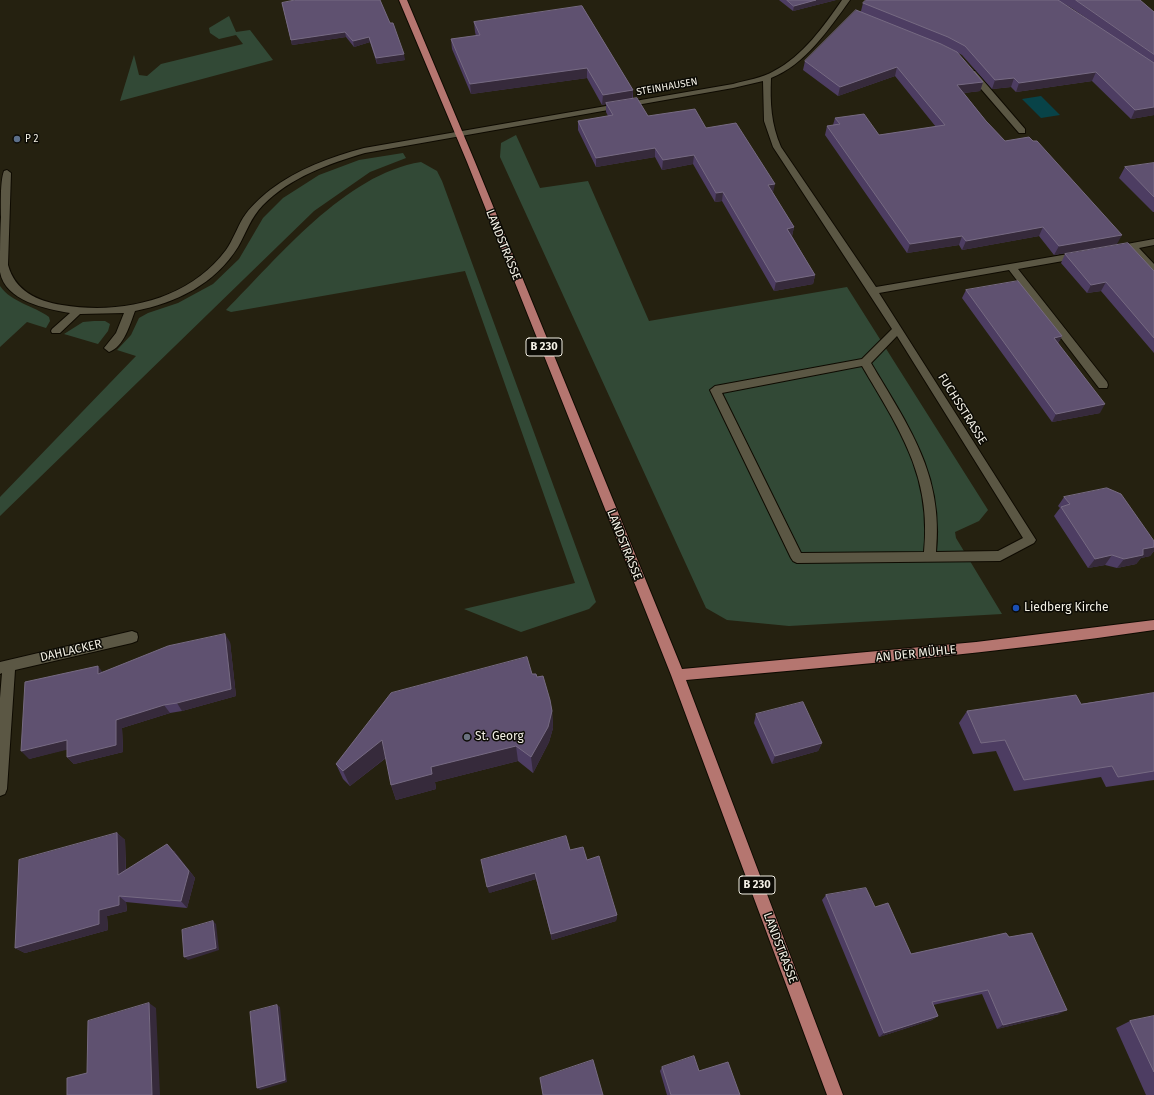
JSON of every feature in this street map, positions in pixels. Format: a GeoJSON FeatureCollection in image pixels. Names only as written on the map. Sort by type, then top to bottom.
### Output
{"type":"FeatureCollection","features":[{"type":"Feature","properties":{"kind":"main road","name":"LANDSTRASSE"},"geometry":{"type":"LineString","coordinates":[[402,0],[459,135],[678,675],[835,1095]]}},
{"type":"Feature","properties":{"kind":"main road","name":"AN DER MÜHLE"},"geometry":{"type":"LineString","coordinates":[[678,675],[932,653],[1154,626]]}},
{"type":"Feature","properties":{"kind":"street","name":"STEINHAUSEN"},"geometry":{"type":"LineString","coordinates":[[7,172],[4,265],[5,274],[10,284],[29,299],[49,306],[77,312],[105,312],[132,309],[156,303],[177,295],[205,277],[227,255],[249,217],[258,205],[285,184],[301,174],[330,161],[364,151],[733,86],[767,77],[788,67],[800,56],[842,11],[846,0]]}},
{"type":"Feature","properties":{"kind":"street"},"geometry":{"type":"LineString","coordinates":[[967,67],[1022,131]]}},
{"type":"Feature","properties":{"kind":"street","name":"FUCHSSTRASSE"},"geometry":{"type":"LineString","coordinates":[[767,77],[766,111],[771,136],[873,291],[896,330],[1030,540],[1000,556],[929,557]]}},
{"type":"Feature","properties":{"kind":"street"},"geometry":{"type":"LineString","coordinates":[[1109,250],[1154,242]]}},
{"type":"Feature","properties":{"kind":"street"},"geometry":{"type":"LineString","coordinates":[[1132,246],[1154,270]]}},
{"type":"Feature","properties":{"kind":"street"},"geometry":{"type":"LineString","coordinates":[[873,291],[1087,254]]}},
{"type":"Feature","properties":{"kind":"street"},"geometry":{"type":"LineString","coordinates":[[1011,267],[1103,385]]}},
{"type":"Feature","properties":{"kind":"street"},"geometry":{"type":"LineString","coordinates":[[109,348],[121,334],[132,309]]}},
{"type":"Feature","properties":{"kind":"street"},"geometry":{"type":"LineString","coordinates":[[56,331],[77,312]]}},
{"type":"Feature","properties":{"kind":"street"},"geometry":{"type":"LineString","coordinates":[[865,362],[902,427],[923,472],[932,509],[932,534],[929,557],[796,558],[715,390],[865,362],[896,330]]}},
{"type":"Feature","properties":{"kind":"street","name":"DAHLACKER"},"geometry":{"type":"LineString","coordinates":[[0,790],[5,667],[132,637]]}},
{"type":"Feature","properties":{"kind":"green space"},"geometry":{"type":"Polygon","coordinates":[[[229,16],[236,32],[250,30],[273,60],[120,101],[134,55],[139,75],[147,76],[161,64],[243,44],[236,35],[219,39],[210,33],[209,28],[229,16]]]}},
{"type":"Feature","properties":{"kind":"green space"},"geometry":{"type":"Polygon","coordinates":[[[516,135],[540,188],[588,181],[649,321],[847,287],[988,510],[979,521],[955,532],[956,538],[1002,614],[789,626],[727,620],[706,608],[500,157],[501,143],[516,135]]]}},
{"type":"Feature","properties":{"kind":"green space"},"geometry":{"type":"Polygon","coordinates":[[[403,153],[406,158],[370,172],[314,211],[0,516],[0,497],[136,356],[117,350],[131,335],[139,318],[148,313],[178,303],[213,284],[239,259],[263,218],[283,198],[319,175],[359,160],[403,153]]]}},
{"type":"Feature","properties":{"kind":"green space"},"geometry":{"type":"Polygon","coordinates":[[[421,162],[437,171],[442,181],[596,602],[589,609],[521,632],[464,609],[575,583],[465,271],[231,312],[226,310],[291,243],[314,221],[340,200],[366,183],[393,170],[421,162]]]}},
{"type":"Feature","properties":{"kind":"green space"},"geometry":{"type":"Polygon","coordinates":[[[0,286],[10,296],[49,317],[50,321],[46,328],[27,322],[0,347],[0,286]]]}},
{"type":"Feature","properties":{"kind":"green space"},"geometry":{"type":"Polygon","coordinates":[[[105,321],[110,324],[108,331],[98,344],[64,334],[83,322],[105,321]]]}},
{"type":"Feature","properties":{"kind":"water"},"geometry":{"type":"Polygon","coordinates":[[[1041,96],[1060,115],[1041,118],[1022,99],[1041,96]]]}},
{"type":"Feature","properties":{"kind":"building"},"geometry":{"type":"Polygon","coordinates":[[[295,0],[380,0],[390,23],[393,23],[404,54],[376,58],[369,37],[353,41],[345,32],[291,40],[282,3],[295,0]]]}},
{"type":"Feature","properties":{"kind":"building"},"geometry":{"type":"Polygon","coordinates":[[[787,0],[816,0],[794,6],[787,0]]]}},
{"type":"Feature","properties":{"kind":"building"},"geometry":{"type":"Polygon","coordinates":[[[866,0],[1058,0],[1154,63],[1154,107],[1135,110],[1096,72],[1019,83],[1014,78],[995,80],[965,46],[948,37],[863,3],[866,0]]]}},
{"type":"Feature","properties":{"kind":"building"},"geometry":{"type":"Polygon","coordinates":[[[1076,0],[1140,0],[1154,12],[1154,54],[1076,0]]]}},
{"type":"Feature","properties":{"kind":"building"},"geometry":{"type":"Polygon","coordinates":[[[582,6],[633,90],[603,95],[587,68],[470,84],[451,39],[480,35],[474,22],[582,6]]]}},
{"type":"Feature","properties":{"kind":"building"},"geometry":{"type":"Polygon","coordinates":[[[856,10],[941,44],[957,52],[983,82],[957,85],[986,121],[1005,141],[1029,137],[1033,141],[1037,141],[1122,235],[1059,246],[1043,227],[966,241],[962,236],[910,244],[827,126],[840,124],[835,118],[864,114],[879,135],[945,125],[897,67],[840,87],[805,61],[856,10]]]}},
{"type":"Feature","properties":{"kind":"building"},"geometry":{"type":"Polygon","coordinates":[[[637,98],[648,116],[695,109],[706,128],[736,123],[775,184],[768,185],[794,227],[787,229],[815,275],[776,282],[723,192],[716,193],[694,155],[663,160],[655,148],[596,158],[578,121],[613,115],[606,103],[637,98]]]}},
{"type":"Feature","properties":{"kind":"building"},"geometry":{"type":"Polygon","coordinates":[[[1154,163],[1154,197],[1125,167],[1154,163]]]}},
{"type":"Feature","properties":{"kind":"building"},"geometry":{"type":"Polygon","coordinates":[[[1128,243],[1154,271],[1154,338],[1106,282],[1091,285],[1065,254],[1128,243]]]}},
{"type":"Feature","properties":{"kind":"building"},"geometry":{"type":"Polygon","coordinates":[[[1018,281],[1062,336],[1054,338],[1105,404],[1056,414],[966,290],[1018,281]]]}},
{"type":"Feature","properties":{"kind":"building"},"geometry":{"type":"Polygon","coordinates":[[[1107,488],[1121,494],[1154,541],[1154,547],[1143,549],[1143,555],[1124,559],[1112,555],[1095,559],[1061,507],[1070,504],[1064,497],[1107,488]]]}},
{"type":"Feature","properties":{"kind":"building"},"geometry":{"type":"Polygon","coordinates":[[[225,634],[231,689],[164,705],[116,720],[116,745],[67,757],[67,740],[21,751],[25,682],[98,666],[98,674],[168,646],[225,634]]]}},
{"type":"Feature","properties":{"kind":"building","name":"St. Georg"},"geometry":{"type":"Polygon","coordinates":[[[527,657],[532,674],[536,674],[537,677],[543,676],[552,711],[548,727],[531,757],[516,746],[431,767],[432,774],[391,785],[382,740],[343,771],[336,764],[391,693],[527,657]]]}},
{"type":"Feature","properties":{"kind":"building"},"geometry":{"type":"Polygon","coordinates":[[[1154,693],[1154,771],[1118,777],[1112,766],[1024,780],[1005,740],[981,743],[967,711],[1076,695],[1081,704],[1154,693]]]}},
{"type":"Feature","properties":{"kind":"building"},"geometry":{"type":"Polygon","coordinates":[[[803,702],[822,743],[775,756],[756,714],[803,702]]]}},
{"type":"Feature","properties":{"kind":"building"},"geometry":{"type":"Polygon","coordinates":[[[117,833],[118,875],[167,844],[189,871],[181,901],[119,896],[119,905],[99,910],[99,924],[15,948],[19,860],[117,833]]]}},
{"type":"Feature","properties":{"kind":"building"},"geometry":{"type":"Polygon","coordinates":[[[566,836],[570,850],[583,847],[587,860],[599,856],[617,915],[551,934],[535,873],[487,887],[481,860],[566,836]]]}},
{"type":"Feature","properties":{"kind":"building"},"geometry":{"type":"Polygon","coordinates":[[[866,888],[875,907],[888,903],[911,954],[1006,933],[1009,937],[1032,933],[1067,1010],[1003,1025],[988,990],[932,1002],[938,1016],[884,1033],[826,895],[866,888]]]}},
{"type":"Feature","properties":{"kind":"building"},"geometry":{"type":"Polygon","coordinates":[[[213,921],[216,948],[184,957],[182,930],[213,921]]]}},
{"type":"Feature","properties":{"kind":"building"},"geometry":{"type":"Polygon","coordinates":[[[149,1003],[152,1095],[67,1095],[67,1078],[87,1073],[88,1021],[149,1003]]]}},
{"type":"Feature","properties":{"kind":"building"},"geometry":{"type":"Polygon","coordinates":[[[277,1005],[285,1080],[257,1088],[250,1012],[277,1005]]]}},
{"type":"Feature","properties":{"kind":"building"},"geometry":{"type":"Polygon","coordinates":[[[1154,1016],[1154,1072],[1130,1021],[1154,1016]]]}},
{"type":"Feature","properties":{"kind":"building"},"geometry":{"type":"Polygon","coordinates":[[[694,1056],[699,1071],[728,1062],[740,1095],[671,1095],[662,1067],[694,1056]]]}},
{"type":"Feature","properties":{"kind":"building"},"geometry":{"type":"Polygon","coordinates":[[[593,1060],[603,1095],[543,1095],[540,1078],[593,1060]]]}},
{"type":"Feature","properties":{"kind":"place","name":"P 2"},"geometry":{"type":"Point","coordinates":[17,139]}},
{"type":"Feature","properties":{"kind":"place","name":"Liedberg Kirche"},"geometry":{"type":"Point","coordinates":[1016,608]}},
{"type":"Feature","properties":{"kind":"place","name":"St. Georg"},"geometry":{"type":"Point","coordinates":[467,737]}}]}
